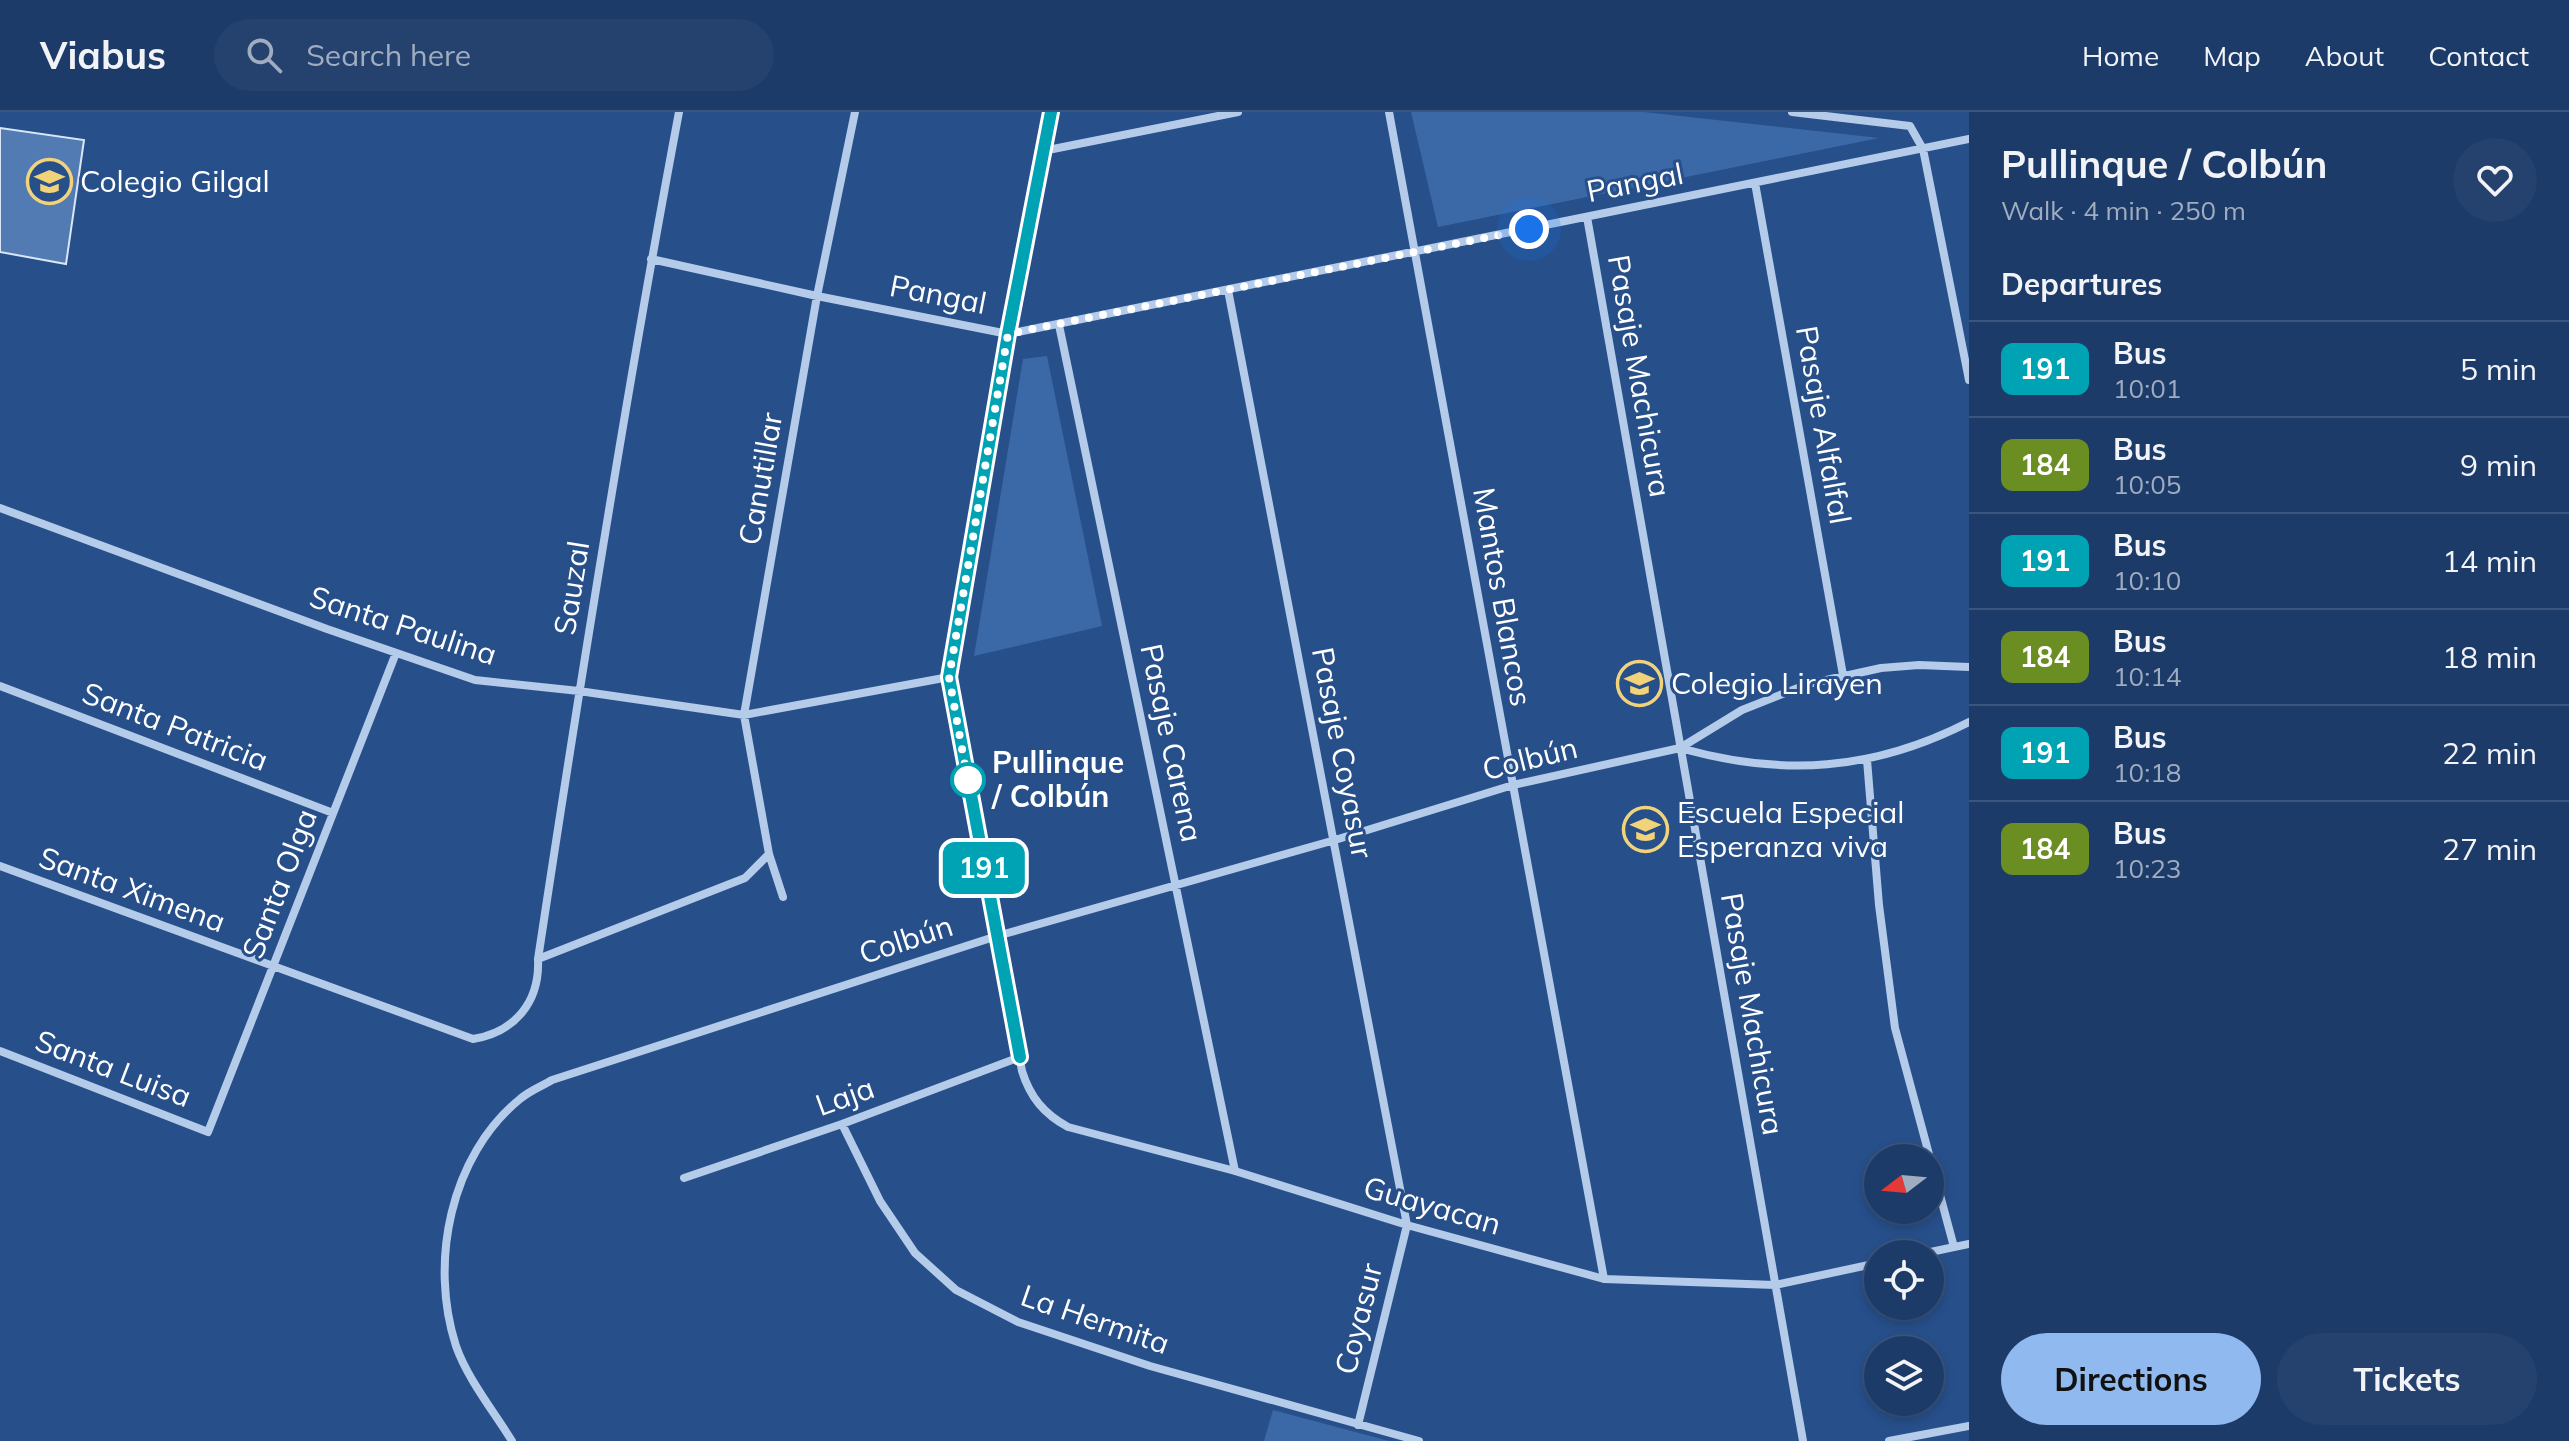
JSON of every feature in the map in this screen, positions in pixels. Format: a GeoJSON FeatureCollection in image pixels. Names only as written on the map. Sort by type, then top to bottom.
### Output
{"type":"FeatureCollection","features":[{"type":"Feature","properties":{"kind":"street","name":"Sauzal"},"geometry":{"type":"LineString","coordinates":[[473,1039],[501,1031],[523,1013],[536,987],[579,691],[651,259],[679,112]]}},
{"type":"Feature","properties":{"kind":"street","name":"Canutillar"},"geometry":{"type":"LineString","coordinates":[[783,897],[769,854],[744,715],[817,296],[855,112]]}},
{"type":"Feature","properties":{"kind":"street"},"geometry":{"type":"LineString","coordinates":[[949,677],[1008,334],[1051,112]]}},
{"type":"Feature","properties":{"kind":"street"},"geometry":{"type":"LineString","coordinates":[[1043,151],[1197,116],[1238,112]]}},
{"type":"Feature","properties":{"kind":"street","name":"Mantos Blancos"},"geometry":{"type":"LineString","coordinates":[[1389,112],[1604,1279]]}},
{"type":"Feature","properties":{"kind":"street"},"geometry":{"type":"LineString","coordinates":[[1792,112],[1910,126],[1923,149],[1969,380]]}},
{"type":"Feature","properties":{"kind":"street","name":"Pangal"},"geometry":{"type":"LineString","coordinates":[[651,259],[1008,334],[1969,139]]}},
{"type":"Feature","properties":{"kind":"street","name":"Pasaje Alfalfal"},"geometry":{"type":"LineString","coordinates":[[1755,183],[1843,675]]}},
{"type":"Feature","properties":{"kind":"street","name":"Pasaje Machicura"},"geometry":{"type":"LineString","coordinates":[[1587,217],[1803,1441]]}},
{"type":"Feature","properties":{"kind":"street","name":"Pasaje Coyasur"},"geometry":{"type":"LineString","coordinates":[[1228,290],[1407,1225]]}},
{"type":"Feature","properties":{"kind":"street","name":"Pasaje Carena"},"geometry":{"type":"LineString","coordinates":[[1059,325],[1235,1171]]}},
{"type":"Feature","properties":{"kind":"street","name":"Santa Paulina"},"geometry":{"type":"LineString","coordinates":[[0,508],[475,680],[579,691],[744,715],[949,677]]}},
{"type":"Feature","properties":{"kind":"street","name":"Santa Olga"},"geometry":{"type":"LineString","coordinates":[[208,1132],[396,653]]}},
{"type":"Feature","properties":{"kind":"street","name":"Colbún"},"geometry":{"type":"LineString","coordinates":[[512,1441],[467,1371],[457,1348],[444,1293],[447,1237],[462,1182],[488,1136],[521,1098],[552,1080],[997,936],[1335,840],[1513,785],[1680,748],[1742,710],[1797,688],[1881,668],[1919,665],[1969,667]]}},
{"type":"Feature","properties":{"kind":"street","name":"Guayacan"},"geometry":{"type":"LineString","coordinates":[[949,677],[1022,1071],[1032,1096],[1053,1119],[1068,1127],[1235,1171],[1407,1225],[1604,1279],[1775,1285],[1864,1266]]}},
{"type":"Feature","properties":{"kind":"street","name":"Santa Patricia"},"geometry":{"type":"LineString","coordinates":[[0,686],[333,813]]}},
{"type":"Feature","properties":{"kind":"street","name":"Colbún"},"geometry":{"type":"LineString","coordinates":[[1680,748],[1717,759],[1767,765],[1830,765],[1867,760],[1903,750],[1969,722]]}},
{"type":"Feature","properties":{"kind":"street"},"geometry":{"type":"LineString","coordinates":[[1867,760],[1879,905],[1895,1028],[1954,1247]]}},
{"type":"Feature","properties":{"kind":"street"},"geometry":{"type":"LineString","coordinates":[[538,959],[745,878],[769,854]]}},
{"type":"Feature","properties":{"kind":"street","name":"Santa Ximena"},"geometry":{"type":"LineString","coordinates":[[0,866],[473,1039]]}},
{"type":"Feature","properties":{"kind":"street","name":"Santa Luisa"},"geometry":{"type":"LineString","coordinates":[[0,1051],[208,1132]]}},
{"type":"Feature","properties":{"kind":"street","name":"Laja"},"geometry":{"type":"LineString","coordinates":[[684,1178],[842,1124],[1020,1057]]}},
{"type":"Feature","properties":{"kind":"street","name":"La Hermita"},"geometry":{"type":"LineString","coordinates":[[842,1124],[880,1201],[915,1253],[956,1290],[1018,1322],[1150,1366],[1419,1441]]}},
{"type":"Feature","properties":{"kind":"street","name":"Coyasur"},"geometry":{"type":"LineString","coordinates":[[1358,1425],[1407,1225]]}},
{"type":"Feature","properties":{"kind":"street"},"geometry":{"type":"LineString","coordinates":[[1944,1249],[1969,1244]]}},
{"type":"Feature","properties":{"kind":"street"},"geometry":{"type":"LineString","coordinates":[[1889,1441],[1969,1426]]}},
{"type":"Feature","properties":{"kind":"shaded area"},"geometry":{"type":"Polygon","coordinates":[[[1411,112],[1644,112],[1879,138],[1438,227],[1411,112]]]}},
{"type":"Feature","properties":{"kind":"shaded area"},"geometry":{"type":"Polygon","coordinates":[[[1047,356],[1102,626],[974,656],[1023,359],[1047,356]]]}},
{"type":"Feature","properties":{"kind":"shaded area"},"geometry":{"type":"Polygon","coordinates":[[[1273,1410],[1389,1441],[1264,1441],[1273,1410]]]}},
{"type":"Feature","properties":{"kind":"building","name":"Colegio Gilgal"},"geometry":{"type":"Polygon","coordinates":[[[0,128],[84,140],[66,264],[0,252],[0,128]]]}},
{"type":"Feature","properties":{"kind":"bus line","name":"191"},"geometry":{"type":"LineString","coordinates":[[1020,1057],[949,677],[1008,334],[1051,112]]}},
{"type":"Feature","properties":{"kind":"place","name":"Colegio Gilgal"},"geometry":{"type":"Point","coordinates":[49,182]}},
{"type":"Feature","properties":{"kind":"place","name":"Colegio Lirayen"},"geometry":{"type":"Point","coordinates":[1640,684]}},
{"type":"Feature","properties":{"kind":"place","name":"Pullinque / Colbún"},"geometry":{"type":"Point","coordinates":[968,780]}},
{"type":"Feature","properties":{"kind":"place","name":"Escuela Especial Esperanza viva"},"geometry":{"type":"Point","coordinates":[1646,830]}},
{"type":"Feature","properties":{"kind":"route"},"geometry":{"type":"LineString","coordinates":[[968,780],[970,793],[949,677],[1008,334],[1529,229]]}}]}
